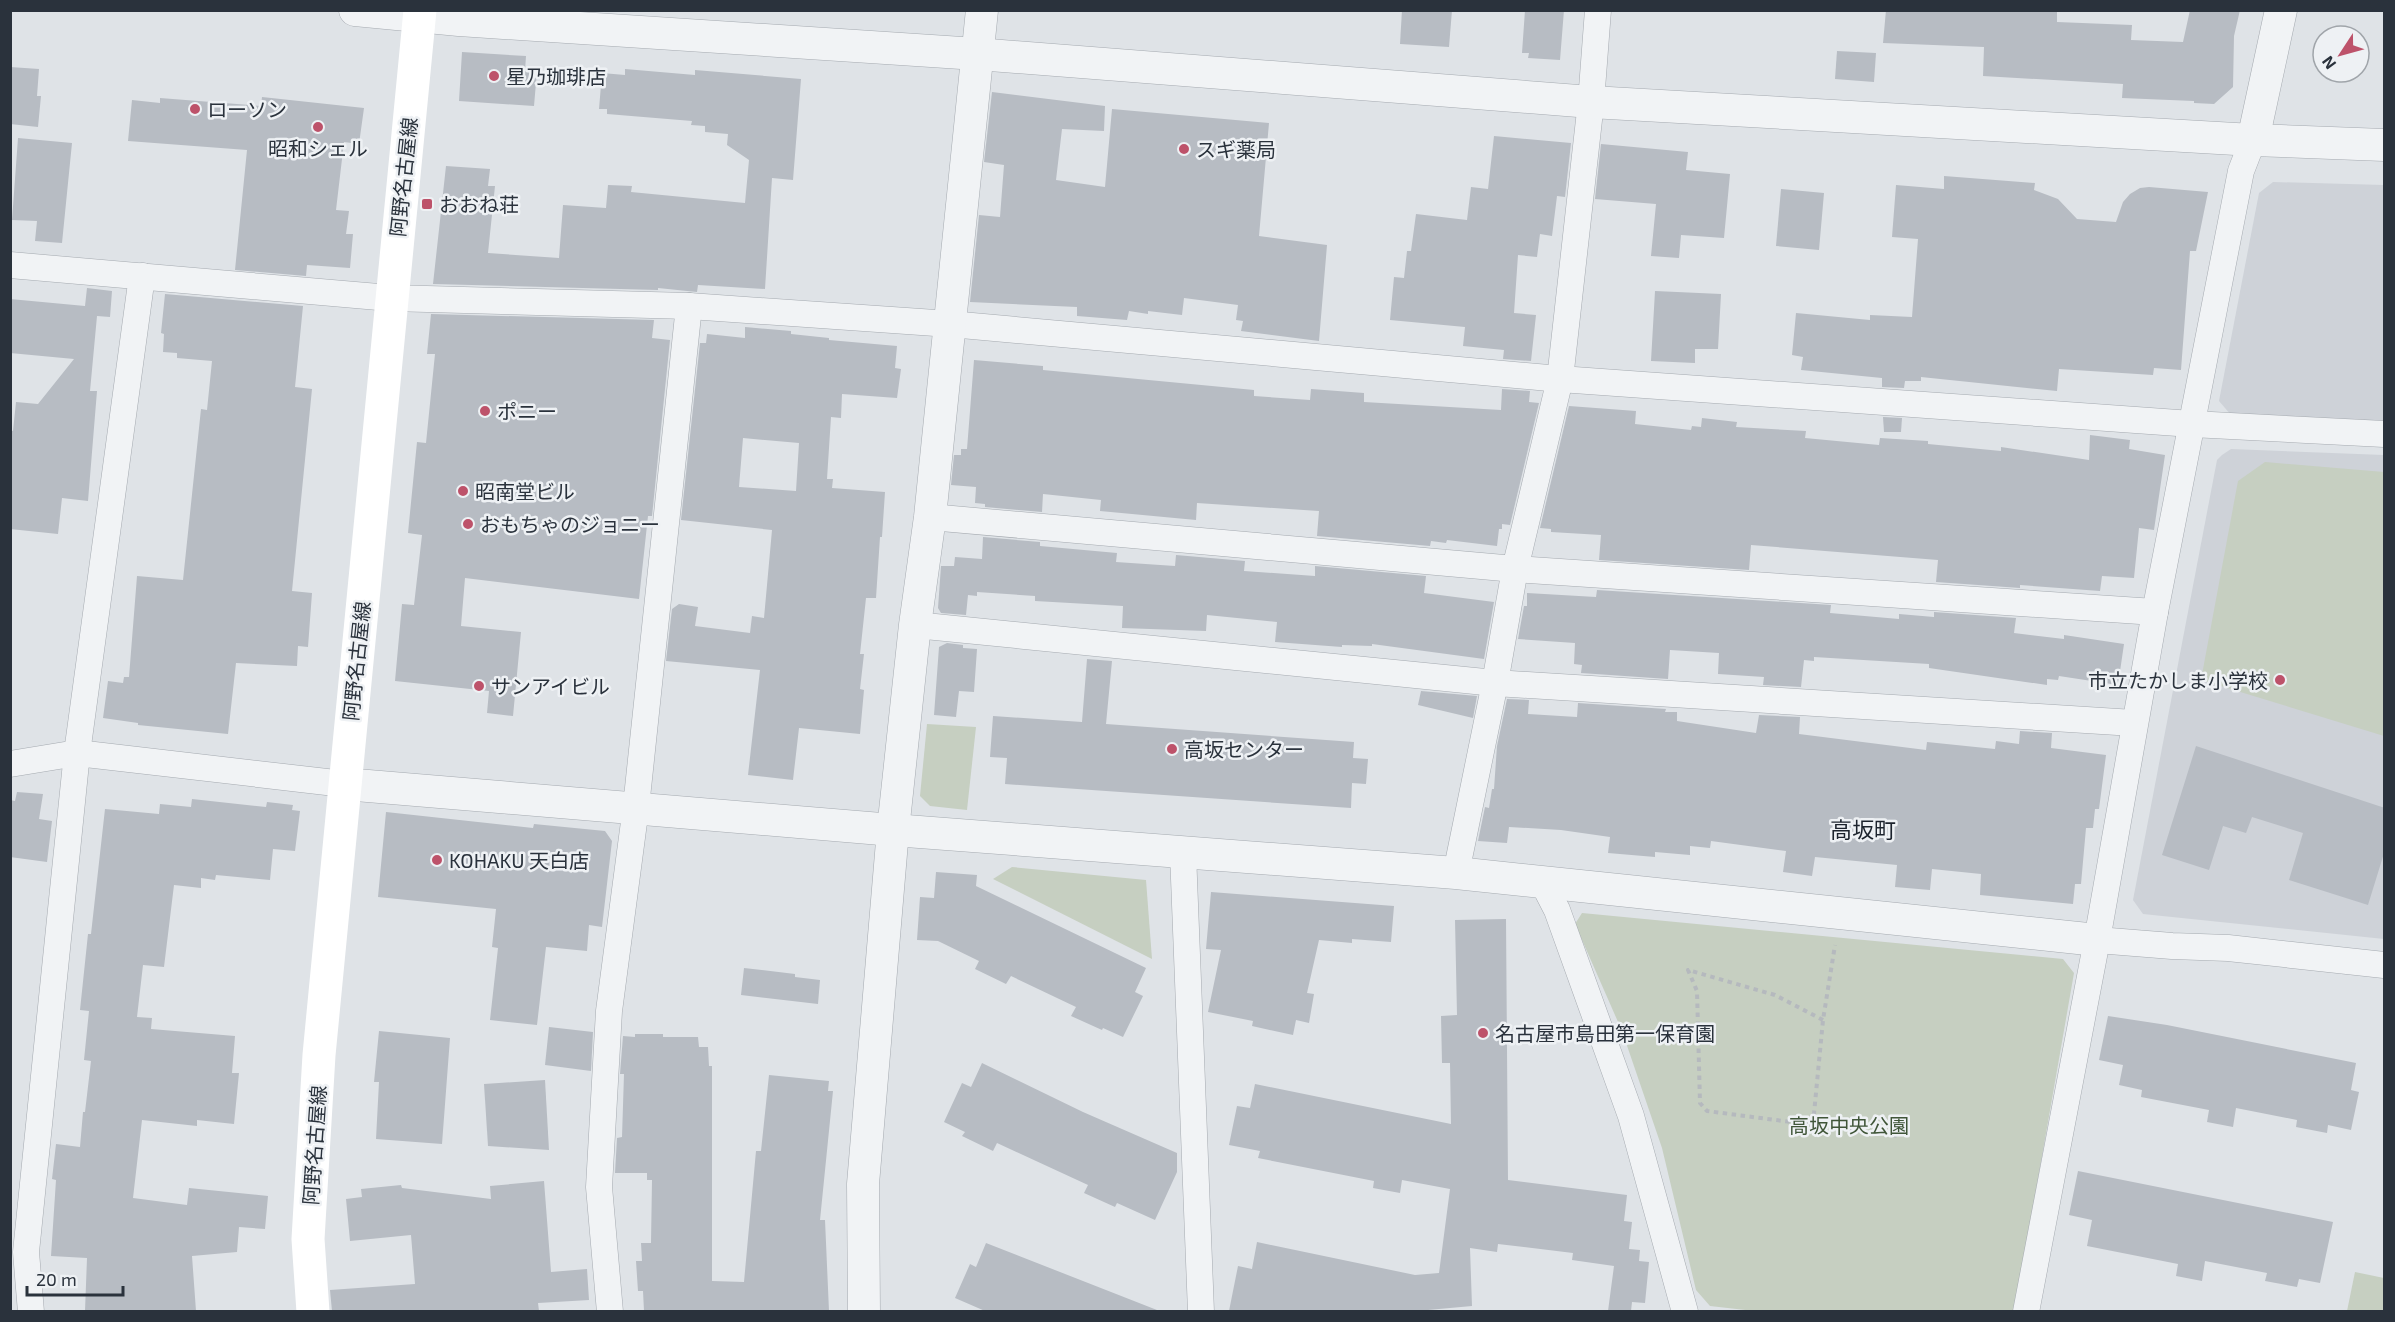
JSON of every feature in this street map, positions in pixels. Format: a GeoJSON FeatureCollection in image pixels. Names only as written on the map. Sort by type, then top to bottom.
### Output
{"type":"FeatureCollection","features":[{"type":"Feature","properties":{"kind":"main road","name":"阿野名古屋線"},"geometry":{"type":"LineString","coordinates":[[313,1311],[308,1239],[319,1055],[419,13]]}},
{"type":"Feature","properties":{"kind":"street"},"geometry":{"type":"LineString","coordinates":[[355,10],[977,54],[1591,102],[2253,140],[2385,145]]}},
{"type":"Feature","properties":{"kind":"street"},"geometry":{"type":"LineString","coordinates":[[864,1311],[862,1184],[893,830],[915,625],[930,517],[982,10]]}},
{"type":"Feature","properties":{"kind":"street"},"geometry":{"type":"LineString","coordinates":[[1456,873],[1495,683],[1515,569],[1560,378],[1591,102],[1598,10]]}},
{"type":"Feature","properties":{"kind":"street"},"geometry":{"type":"LineString","coordinates":[[2026,1311],[2097,940],[2134,723],[2241,171],[2253,140],[2281,10]]}},
{"type":"Feature","properties":{"kind":"street"},"geometry":{"type":"LineString","coordinates":[[10,265],[390,298],[689,306],[950,324],[1560,378],[2192,424],[2385,434]]}},
{"type":"Feature","properties":{"kind":"street"},"geometry":{"type":"LineString","coordinates":[[31,1311],[26,1252],[77,753],[142,276]]}},
{"type":"Feature","properties":{"kind":"street"},"geometry":{"type":"LineString","coordinates":[[610,1311],[600,1176],[609,1011],[636,807],[689,306]]}},
{"type":"Feature","properties":{"kind":"street"},"geometry":{"type":"LineString","coordinates":[[930,517],[1515,569],[2155,612]]}},
{"type":"Feature","properties":{"kind":"street"},"geometry":{"type":"LineString","coordinates":[[915,625],[1495,683],[2134,723]]}},
{"type":"Feature","properties":{"kind":"street"},"geometry":{"type":"LineString","coordinates":[[10,764],[77,753],[344,784],[893,830],[1456,873],[2097,940],[2228,948],[2385,965]]}},
{"type":"Feature","properties":{"kind":"street"},"geometry":{"type":"LineString","coordinates":[[1183,853],[1201,1311]]}},
{"type":"Feature","properties":{"kind":"street"},"geometry":{"type":"LineString","coordinates":[[1542,881],[1557,910],[1631,1116],[1685,1311]]}},
{"type":"Feature","properties":{"kind":"path"},"geometry":{"type":"LineString","coordinates":[[1813,1124],[1823,1020],[1835,943]]}},
{"type":"Feature","properties":{"kind":"path"},"geometry":{"type":"LineString","coordinates":[[1823,1020],[1775,995],[1688,970],[1697,991],[1700,1103],[1707,1111],[1898,1136]]}},
{"type":"Feature","properties":{"kind":"shaded area"},"geometry":{"type":"Polygon","coordinates":[[[2273,182],[2384,185],[2384,422],[2231,415],[2219,401],[2259,193],[2273,182]]]}},
{"type":"Feature","properties":{"kind":"shaded area","name":"市立たかしま小学校"},"geometry":{"type":"Polygon","coordinates":[[[2231,449],[2384,455],[2384,939],[2143,914],[2133,900],[2217,460],[2231,449]]]}},
{"type":"Feature","properties":{"kind":"green space"},"geometry":{"type":"Polygon","coordinates":[[[2265,462],[2384,472],[2384,736],[2201,680],[2238,481],[2265,462]]]}},
{"type":"Feature","properties":{"kind":"green space"},"geometry":{"type":"Polygon","coordinates":[[[927,724],[976,727],[967,810],[930,806],[920,796],[927,724]]]}},
{"type":"Feature","properties":{"kind":"green space"},"geometry":{"type":"Polygon","coordinates":[[[1012,867],[1146,880],[1152,959],[993,879],[1012,867]]]}},
{"type":"Feature","properties":{"kind":"green space","name":"高坂中央公園"},"geometry":{"type":"Polygon","coordinates":[[[1582,913],[2063,959],[2074,973],[2015,1311],[1763,1312],[1710,1306],[1696,1290],[1662,1148],[1622,1031],[1575,924],[1582,913]]]}},
{"type":"Feature","properties":{"kind":"green space"},"geometry":{"type":"Polygon","coordinates":[[[2355,1272],[2384,1278],[2384,1311],[2347,1311],[2355,1272]]]}},
{"type":"Feature","properties":{"kind":"building"},"geometry":{"type":"Polygon","coordinates":[[[1402,10],[1452,10],[1449,47],[1400,44],[1402,10]]]}},
{"type":"Feature","properties":{"kind":"building"},"geometry":{"type":"Polygon","coordinates":[[[1525,10],[1564,10],[1560,60],[1528,58],[1529,53],[1522,53],[1525,10]]]}},
{"type":"Feature","properties":{"kind":"building"},"geometry":{"type":"Polygon","coordinates":[[[1886,10],[2057,10],[2057,22],[2132,25],[2131,40],[2183,42],[2190,10],[2240,10],[2234,36],[2233,87],[2214,104],[2122,98],[2123,84],[1983,76],[1984,47],[1883,43],[1886,10]]]}},
{"type":"Feature","properties":{"kind":"building"},"geometry":{"type":"Polygon","coordinates":[[[1837,51],[1876,53],[1874,82],[1835,79],[1837,51]]]}},
{"type":"Feature","properties":{"kind":"building"},"geometry":{"type":"Polygon","coordinates":[[[462,52],[526,56],[525,71],[537,71],[534,106],[459,101],[462,52]]]}},
{"type":"Feature","properties":{"kind":"building"},"geometry":{"type":"Polygon","coordinates":[[[10,67],[39,69],[37,96],[41,96],[38,127],[10,124],[10,67]]]}},
{"type":"Feature","properties":{"kind":"building"},"geometry":{"type":"Polygon","coordinates":[[[625,69],[695,75],[695,70],[801,79],[793,180],[772,178],[765,289],[698,285],[697,292],[658,288],[658,290],[433,284],[446,166],[490,169],[488,186],[495,186],[488,253],[559,258],[563,205],[606,208],[608,185],[632,186],[631,192],[745,203],[749,160],[727,145],[728,134],[705,132],[705,126],[691,125],[692,121],[607,114],[607,109],[599,109],[602,73],[625,75],[625,69]]]}},
{"type":"Feature","properties":{"kind":"building"},"geometry":{"type":"Polygon","coordinates":[[[992,92],[1105,106],[1104,131],[1062,129],[1056,180],[1105,187],[1112,109],[1269,123],[1259,236],[1327,245],[1319,341],[1241,331],[1243,321],[1236,320],[1238,305],[1184,298],[1182,315],[1129,311],[1127,320],[1077,316],[1077,307],[970,302],[979,215],[1000,217],[1004,165],[984,162],[992,92]]]}},
{"type":"Feature","properties":{"kind":"building"},"geometry":{"type":"Polygon","coordinates":[[[262,97],[364,108],[359,144],[344,142],[336,210],[349,211],[346,234],[353,234],[350,268],[307,265],[306,276],[235,270],[247,150],[128,141],[132,100],[160,103],[160,98],[261,106],[262,97]]]}},
{"type":"Feature","properties":{"kind":"building"},"geometry":{"type":"Polygon","coordinates":[[[1494,136],[1571,143],[1565,197],[1557,196],[1552,236],[1540,234],[1537,257],[1518,255],[1514,313],[1536,315],[1531,361],[1503,359],[1504,350],[1463,346],[1465,327],[1390,320],[1394,277],[1404,278],[1407,251],[1411,251],[1416,214],[1467,220],[1471,187],[1488,189],[1494,136]]]}},
{"type":"Feature","properties":{"kind":"building"},"geometry":{"type":"Polygon","coordinates":[[[18,138],[72,143],[62,243],[35,241],[37,221],[12,220],[18,138]]]}},
{"type":"Feature","properties":{"kind":"building"},"geometry":{"type":"Polygon","coordinates":[[[1601,144],[1688,152],[1686,170],[1730,174],[1724,238],[1681,235],[1679,258],[1651,256],[1656,204],[1595,199],[1601,144]]]}},
{"type":"Feature","properties":{"kind":"building"},"geometry":{"type":"Polygon","coordinates":[[[1944,176],[2035,183],[2034,190],[2058,199],[2077,219],[2116,222],[2123,202],[2140,188],[2208,192],[2196,251],[2190,251],[2181,370],[2154,368],[2153,375],[2059,369],[2057,391],[1921,377],[1921,381],[1905,381],[1904,388],[1882,387],[1882,378],[1801,370],[1803,357],[1792,355],[1796,313],[1870,320],[1870,315],[1912,317],[1918,239],[1892,237],[1896,185],[1944,189],[1944,176]]]}},
{"type":"Feature","properties":{"kind":"building"},"geometry":{"type":"Polygon","coordinates":[[[1781,189],[1824,193],[1819,250],[1776,246],[1781,189]]]}},
{"type":"Feature","properties":{"kind":"building"},"geometry":{"type":"Polygon","coordinates":[[[87,288],[112,291],[110,317],[97,316],[90,391],[97,391],[88,501],[62,498],[58,534],[10,529],[10,430],[13,431],[16,402],[38,404],[74,359],[10,353],[10,299],[85,306],[87,288]]]}},
{"type":"Feature","properties":{"kind":"building"},"geometry":{"type":"Polygon","coordinates":[[[1655,291],[1721,294],[1718,349],[1695,349],[1695,363],[1651,361],[1655,291]]]}},
{"type":"Feature","properties":{"kind":"building"},"geometry":{"type":"Polygon","coordinates":[[[165,294],[303,306],[295,387],[312,389],[292,591],[312,593],[308,647],[298,646],[297,666],[236,663],[228,734],[138,725],[138,723],[103,718],[108,681],[123,683],[124,677],[129,677],[137,576],[183,580],[201,409],[207,410],[212,361],[177,358],[177,353],[163,352],[164,334],[161,333],[165,294]]]}},
{"type":"Feature","properties":{"kind":"building"},"geometry":{"type":"Polygon","coordinates":[[[431,314],[654,320],[652,338],[670,340],[652,516],[648,516],[639,599],[465,578],[461,626],[521,632],[513,716],[487,713],[489,691],[395,681],[402,604],[414,605],[422,535],[408,533],[417,442],[426,443],[435,354],[427,354],[431,314]]]}},
{"type":"Feature","properties":{"kind":"building"},"geometry":{"type":"Polygon","coordinates":[[[745,327],[791,331],[791,334],[829,338],[829,340],[897,346],[895,368],[901,369],[897,398],[842,394],[841,418],[831,417],[827,479],[833,479],[832,488],[885,492],[876,598],[866,598],[860,654],[864,654],[860,689],[864,690],[860,734],[799,728],[793,780],[748,775],[760,670],[666,661],[672,609],[679,604],[698,607],[695,626],[750,633],[752,616],[764,618],[772,530],[681,520],[700,343],[706,343],[707,334],[745,338],[745,327]],[[743,438],[739,487],[796,491],[799,443],[743,438]]]}},
{"type":"Feature","properties":{"kind":"building"},"geometry":{"type":"Polygon","coordinates":[[[974,360],[1043,366],[1043,370],[1254,390],[1254,396],[1310,400],[1311,389],[1364,393],[1364,402],[1501,410],[1502,389],[1530,391],[1529,402],[1539,403],[1510,525],[1502,524],[1502,529],[1499,529],[1497,546],[1447,540],[1446,543],[1431,541],[1430,546],[1317,536],[1319,511],[1197,503],[1196,520],[1100,511],[1101,500],[1043,494],[1042,512],[985,507],[985,504],[975,503],[976,487],[951,485],[954,455],[961,455],[961,449],[967,449],[974,360]]]}},
{"type":"Feature","properties":{"kind":"building"},"geometry":{"type":"Polygon","coordinates":[[[1569,406],[1636,411],[1635,424],[1691,430],[1692,426],[1701,427],[1702,418],[1737,422],[1736,427],[1806,431],[1805,438],[1879,445],[1880,438],[1928,441],[1928,444],[2001,451],[2001,447],[2089,460],[2090,435],[2130,440],[2129,449],[2165,455],[2154,530],[2139,528],[2134,578],[2102,576],[2100,591],[1936,582],[1938,560],[1751,545],[1749,570],[1599,560],[1601,535],[1551,532],[1551,529],[1540,528],[1569,406]]]}},
{"type":"Feature","properties":{"kind":"building"},"geometry":{"type":"Polygon","coordinates":[[[1883,417],[1902,418],[1901,432],[1884,432],[1883,417]]]}},
{"type":"Feature","properties":{"kind":"building"},"geometry":{"type":"Polygon","coordinates":[[[983,537],[1040,542],[1040,546],[1117,553],[1116,562],[1175,566],[1176,555],[1245,561],[1244,571],[1315,576],[1315,566],[1426,576],[1424,593],[1494,602],[1484,659],[1372,644],[1372,646],[1342,645],[1342,647],[1275,642],[1277,622],[1207,615],[1206,631],[1122,628],[1123,606],[1035,601],[1035,596],[977,592],[977,596],[968,595],[966,615],[941,613],[938,608],[941,566],[954,566],[955,557],[982,559],[983,537]]]}},
{"type":"Feature","properties":{"kind":"building"},"geometry":{"type":"Polygon","coordinates":[[[1597,590],[1831,605],[1830,613],[1899,619],[1899,614],[1934,617],[1934,612],[2016,618],[2014,633],[2064,639],[2064,635],[2124,644],[2118,685],[2059,676],[2058,680],[2047,679],[2047,685],[1929,668],[1929,664],[1814,657],[1814,661],[1804,660],[1801,687],[1763,685],[1764,677],[1718,674],[1719,653],[1670,650],[1668,679],[1581,673],[1582,665],[1574,664],[1575,643],[1518,639],[1524,606],[1527,606],[1527,593],[1596,597],[1597,590]]]}},
{"type":"Feature","properties":{"kind":"building"},"geometry":{"type":"Polygon","coordinates":[[[947,643],[977,649],[974,692],[959,691],[956,717],[934,715],[939,647],[947,643]]]}},
{"type":"Feature","properties":{"kind":"building"},"geometry":{"type":"Polygon","coordinates":[[[1087,659],[1112,661],[1106,724],[1354,742],[1353,758],[1368,759],[1366,784],[1352,783],[1351,808],[1005,784],[1007,758],[990,757],[993,716],[1082,722],[1087,659]]]}},
{"type":"Feature","properties":{"kind":"building"},"geometry":{"type":"Polygon","coordinates":[[[1421,691],[1477,696],[1473,718],[1418,705],[1421,691]]]}},
{"type":"Feature","properties":{"kind":"building"},"geometry":{"type":"Polygon","coordinates":[[[1507,699],[1529,700],[1528,714],[1577,717],[1578,703],[1666,709],[1665,712],[1677,712],[1677,721],[1756,733],[1759,715],[1800,717],[1799,734],[1926,750],[1927,742],[1995,749],[1996,741],[2019,744],[2020,731],[2052,733],[2051,748],[2106,755],[2099,809],[2095,809],[2093,828],[2086,828],[2081,884],[2075,884],[2073,904],[1980,895],[1981,874],[1932,869],[1930,890],[1895,887],[1897,865],[1815,857],[1812,876],[1783,872],[1786,851],[1711,841],[1710,848],[1690,846],[1690,855],[1655,852],[1655,857],[1608,853],[1610,837],[1561,830],[1509,827],[1507,843],[1478,841],[1485,807],[1489,808],[1492,789],[1494,789],[1497,746],[1507,699]]]}},
{"type":"Feature","properties":{"kind":"building"},"geometry":{"type":"Polygon","coordinates":[[[2196,746],[2385,808],[2385,850],[2368,905],[2289,880],[2303,833],[2252,817],[2246,833],[2223,826],[2209,870],[2162,855],[2196,746]]]}},
{"type":"Feature","properties":{"kind":"building"},"geometry":{"type":"Polygon","coordinates":[[[17,792],[43,794],[39,819],[52,821],[47,862],[10,857],[10,800],[15,801],[17,792]]]}},
{"type":"Feature","properties":{"kind":"building"},"geometry":{"type":"Polygon","coordinates":[[[192,799],[266,807],[267,802],[293,805],[292,810],[300,811],[295,851],[273,849],[270,880],[216,875],[215,880],[201,878],[201,888],[174,885],[164,967],[143,965],[137,1017],[152,1018],[151,1029],[235,1036],[232,1073],[239,1073],[234,1124],[197,1120],[197,1126],[142,1120],[133,1198],[187,1205],[189,1188],[268,1196],[265,1229],[239,1227],[237,1252],[192,1256],[196,1311],[85,1311],[87,1258],[51,1256],[56,1180],[52,1179],[56,1144],[80,1147],[91,1061],[84,1060],[89,1011],[80,1010],[105,809],[159,814],[160,804],[191,807],[192,799]]]}},
{"type":"Feature","properties":{"kind":"building"},"geometry":{"type":"Polygon","coordinates":[[[386,812],[533,828],[534,824],[605,831],[612,841],[602,927],[589,925],[587,951],[546,947],[537,1025],[490,1020],[498,948],[492,947],[496,909],[378,897],[386,812]]]}},
{"type":"Feature","properties":{"kind":"building"},"geometry":{"type":"Polygon","coordinates":[[[936,872],[977,875],[976,886],[1146,968],[1135,992],[1143,996],[1123,1037],[1071,1016],[1076,1007],[1011,976],[1006,984],[975,969],[979,961],[938,941],[917,940],[920,897],[934,898],[936,872]]]}},
{"type":"Feature","properties":{"kind":"building"},"geometry":{"type":"Polygon","coordinates":[[[1211,892],[1394,906],[1391,942],[1352,939],[1352,943],[1319,940],[1307,993],[1314,994],[1309,1023],[1296,1020],[1293,1035],[1252,1026],[1253,1021],[1208,1012],[1221,950],[1206,949],[1211,892]]]}},
{"type":"Feature","properties":{"kind":"building"},"geometry":{"type":"Polygon","coordinates":[[[1506,919],[1508,1180],[1627,1195],[1624,1221],[1632,1222],[1629,1249],[1640,1250],[1639,1261],[1649,1262],[1645,1303],[1632,1302],[1631,1311],[1608,1311],[1614,1266],[1572,1260],[1573,1253],[1498,1244],[1497,1252],[1470,1248],[1472,1306],[1417,1311],[1229,1311],[1238,1266],[1252,1269],[1257,1242],[1415,1275],[1439,1273],[1450,1189],[1402,1180],[1400,1193],[1373,1188],[1374,1181],[1258,1158],[1260,1151],[1229,1145],[1237,1106],[1250,1108],[1255,1084],[1451,1124],[1450,1063],[1442,1063],[1441,1016],[1457,1015],[1455,920],[1506,919]]]}},
{"type":"Feature","properties":{"kind":"building"},"geometry":{"type":"Polygon","coordinates":[[[744,968],[795,974],[795,977],[820,980],[818,1004],[741,995],[744,968]]]}},
{"type":"Feature","properties":{"kind":"building"},"geometry":{"type":"Polygon","coordinates":[[[2108,1016],[2167,1025],[2356,1063],[2351,1090],[2359,1092],[2351,1130],[2328,1125],[2327,1133],[2296,1127],[2297,1120],[2236,1108],[2233,1127],[2207,1122],[2209,1110],[2141,1097],[2142,1090],[2119,1085],[2123,1065],[2099,1060],[2108,1016]]]}},
{"type":"Feature","properties":{"kind":"building"},"geometry":{"type":"Polygon","coordinates":[[[549,1027],[593,1032],[591,1071],[545,1065],[549,1027]]]}},
{"type":"Feature","properties":{"kind":"building"},"geometry":{"type":"Polygon","coordinates":[[[379,1031],[450,1038],[442,1144],[376,1139],[379,1082],[374,1082],[379,1031]]]}},
{"type":"Feature","properties":{"kind":"building"},"geometry":{"type":"Polygon","coordinates":[[[635,1034],[698,1037],[699,1047],[708,1047],[709,1066],[712,1066],[712,1281],[744,1282],[756,1151],[761,1151],[769,1075],[829,1081],[828,1091],[833,1091],[820,1220],[825,1220],[829,1311],[644,1311],[643,1291],[638,1291],[636,1261],[642,1261],[641,1243],[651,1243],[652,1180],[647,1180],[647,1173],[615,1173],[617,1138],[622,1137],[624,1074],[620,1074],[623,1036],[635,1037],[635,1034]]]}},
{"type":"Feature","properties":{"kind":"building"},"geometry":{"type":"Polygon","coordinates":[[[982,1063],[1083,1112],[1177,1153],[1177,1172],[1155,1220],[1117,1203],[1115,1207],[1084,1193],[1088,1185],[997,1143],[993,1151],[962,1136],[965,1132],[944,1122],[962,1083],[971,1087],[982,1063]]]}},
{"type":"Feature","properties":{"kind":"building"},"geometry":{"type":"Polygon","coordinates":[[[545,1080],[549,1150],[488,1146],[484,1084],[545,1080]]]}},
{"type":"Feature","properties":{"kind":"building"},"geometry":{"type":"Polygon","coordinates":[[[2078,1171],[2333,1222],[2320,1283],[2299,1279],[2297,1287],[2265,1281],[2267,1273],[2205,1261],[2202,1281],[2176,1276],[2178,1264],[2087,1246],[2092,1220],[2069,1215],[2078,1171]]]}},
{"type":"Feature","properties":{"kind":"building"},"geometry":{"type":"Polygon","coordinates":[[[544,1181],[551,1272],[587,1269],[589,1300],[538,1303],[539,1311],[332,1311],[330,1290],[415,1284],[411,1235],[350,1241],[346,1199],[362,1197],[361,1189],[401,1185],[402,1188],[491,1199],[490,1186],[544,1181]]]}},
{"type":"Feature","properties":{"kind":"building"},"geometry":{"type":"Polygon","coordinates":[[[986,1243],[1157,1311],[985,1311],[955,1298],[970,1264],[976,1267],[986,1243]]]}},
{"type":"Feature","properties":{"kind":"place","name":"星乃珈琲店"},"geometry":{"type":"Point","coordinates":[494,76]}},
{"type":"Feature","properties":{"kind":"place","name":"ローソン"},"geometry":{"type":"Point","coordinates":[195,109]}},
{"type":"Feature","properties":{"kind":"place","name":"昭和シェル"},"geometry":{"type":"Point","coordinates":[318,127]}},
{"type":"Feature","properties":{"kind":"place","name":"スギ薬局"},"geometry":{"type":"Point","coordinates":[1184,149]}},
{"type":"Feature","properties":{"kind":"place","name":"おおね荘"},"geometry":{"type":"Point","coordinates":[427,204]}},
{"type":"Feature","properties":{"kind":"place","name":"ポニー"},"geometry":{"type":"Point","coordinates":[485,411]}},
{"type":"Feature","properties":{"kind":"place","name":"昭南堂ビル"},"geometry":{"type":"Point","coordinates":[463,491]}},
{"type":"Feature","properties":{"kind":"place","name":"おもちゃのジョニー"},"geometry":{"type":"Point","coordinates":[468,524]}},
{"type":"Feature","properties":{"kind":"place","name":"市立たかしま小学校"},"geometry":{"type":"Point","coordinates":[2280,680]}},
{"type":"Feature","properties":{"kind":"place","name":"サンアイビル"},"geometry":{"type":"Point","coordinates":[479,686]}},
{"type":"Feature","properties":{"kind":"place","name":"高坂センター"},"geometry":{"type":"Point","coordinates":[1172,749]}},
{"type":"Feature","properties":{"kind":"place","name":"KOHAKU 天白店"},"geometry":{"type":"Point","coordinates":[437,860]}},
{"type":"Feature","properties":{"kind":"place","name":"名古屋市島田第一保育園"},"geometry":{"type":"Point","coordinates":[1483,1033]}},
{"type":"Feature","properties":{"kind":"district","name":"高坂町"},"geometry":{"type":"Point","coordinates":[1863,829]}}]}
